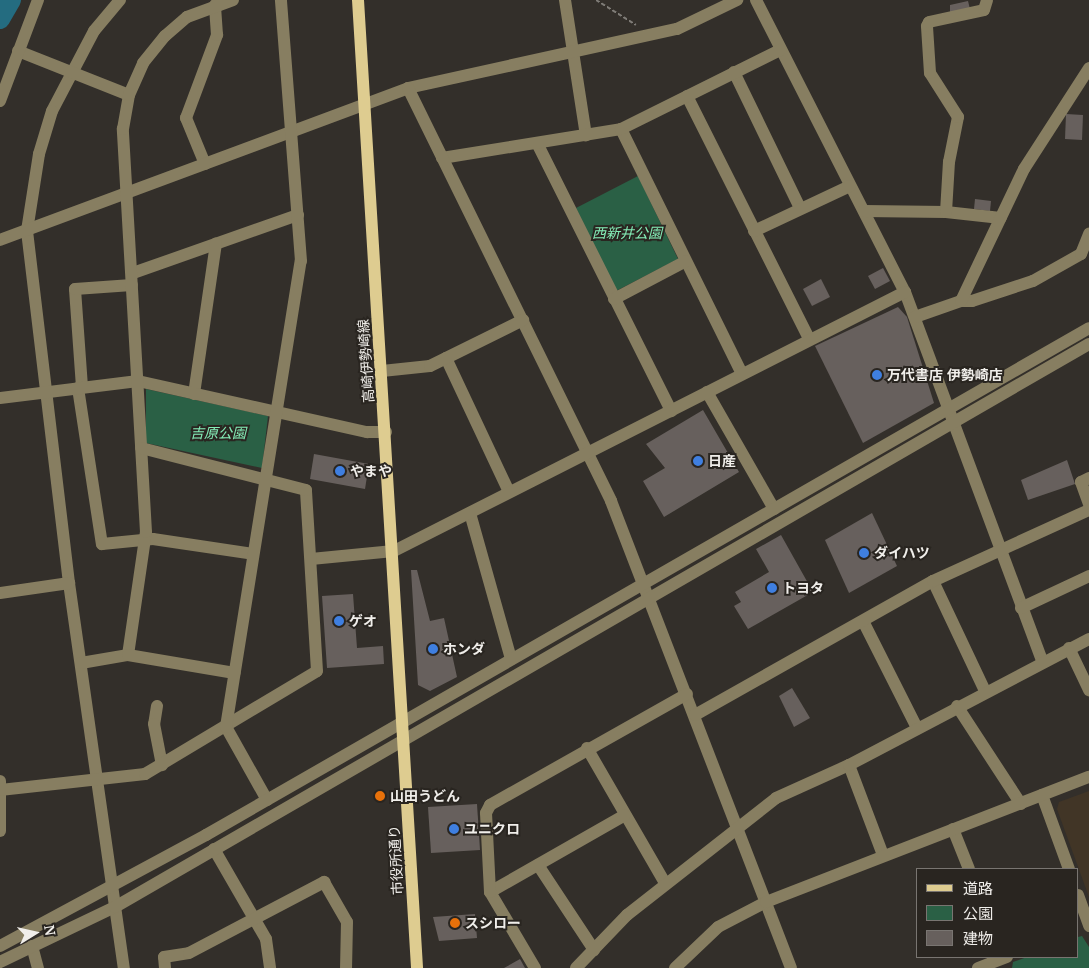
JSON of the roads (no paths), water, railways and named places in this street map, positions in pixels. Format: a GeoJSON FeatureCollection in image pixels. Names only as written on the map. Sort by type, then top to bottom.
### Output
{"type":"FeatureCollection","features":[{"type":"Feature","properties":{"kind":"main road","name":"高崎伊勢崎線"},"geometry":{"type":"LineString","coordinates":[[358,0],[404,720]]}},
{"type":"Feature","properties":{"kind":"main road","name":"市役所通り"},"geometry":{"type":"LineString","coordinates":[[404,720],[418,968]]}},
{"type":"Feature","properties":{"kind":"street"},"geometry":{"type":"LineString","coordinates":[[0,101],[38,0]]}},
{"type":"Feature","properties":{"kind":"street"},"geometry":{"type":"LineString","coordinates":[[120,0],[70,73],[39,154],[27,231],[44,393],[69,583],[124,968]]}},
{"type":"Feature","properties":{"kind":"street"},"geometry":{"type":"LineString","coordinates":[[128,655],[145,540],[138,381],[123,129],[129,95],[143,63],[165,36],[187,17],[215,5],[233,0]]}},
{"type":"Feature","properties":{"kind":"street"},"geometry":{"type":"LineString","coordinates":[[267,800],[226,727],[301,261],[282,0]]}},
{"type":"Feature","properties":{"kind":"street"},"geometry":{"type":"LineString","coordinates":[[565,0],[586,135]]}},
{"type":"Feature","properties":{"kind":"street"},"geometry":{"type":"LineString","coordinates":[[0,240],[293,133],[408,88],[677,29],[722,3],[737,0]]}},
{"type":"Feature","properties":{"kind":"street"},"geometry":{"type":"LineString","coordinates":[[756,0],[906,292],[1000,553],[1042,661]]}},
{"type":"Feature","properties":{"kind":"street"},"geometry":{"type":"LineString","coordinates":[[946,212],[949,162],[958,117],[930,73],[927,26],[929,22],[984,10],[986,0]]}},
{"type":"Feature","properties":{"kind":"street"},"geometry":{"type":"LineString","coordinates":[[205,164],[186,118],[217,35],[215,5]]}},
{"type":"Feature","properties":{"kind":"street"},"geometry":{"type":"LineString","coordinates":[[442,158],[622,129],[780,50]]}},
{"type":"Feature","properties":{"kind":"street"},"geometry":{"type":"LineString","coordinates":[[18,51],[129,95]]}},
{"type":"Feature","properties":{"kind":"street"},"geometry":{"type":"LineString","coordinates":[[961,301],[1024,169],[1089,68]]}},
{"type":"Feature","properties":{"kind":"street"},"geometry":{"type":"LineString","coordinates":[[734,72],[800,208]]}},
{"type":"Feature","properties":{"kind":"street"},"geometry":{"type":"LineString","coordinates":[[408,88],[588,453],[645,583],[791,968]]}},
{"type":"Feature","properties":{"kind":"street"},"geometry":{"type":"LineString","coordinates":[[687,96],[809,339]]}},
{"type":"Feature","properties":{"kind":"street"},"geometry":{"type":"LineString","coordinates":[[622,129],[742,374]]}},
{"type":"Feature","properties":{"kind":"street"},"geometry":{"type":"LineString","coordinates":[[537,143],[671,411]]}},
{"type":"Feature","properties":{"kind":"street"},"geometry":{"type":"LineString","coordinates":[[754,231],[850,186]]}},
{"type":"Feature","properties":{"kind":"street"},"geometry":{"type":"LineString","coordinates":[[864,211],[946,212],[1001,218]]}},
{"type":"Feature","properties":{"kind":"street"},"geometry":{"type":"LineString","coordinates":[[253,554],[145,540],[102,544],[80,388],[75,289],[132,279],[216,244],[298,215]]}},
{"type":"Feature","properties":{"kind":"street"},"geometry":{"type":"LineString","coordinates":[[915,317],[961,301],[1032,281],[1081,254],[1089,234]]}},
{"type":"Feature","properties":{"kind":"street"},"geometry":{"type":"LineString","coordinates":[[194,394],[216,244]]}},
{"type":"Feature","properties":{"kind":"street"},"geometry":{"type":"LineString","coordinates":[[614,299],[686,262]]}},
{"type":"Feature","properties":{"kind":"street"},"geometry":{"type":"LineString","coordinates":[[311,558],[394,551],[809,339],[906,292]]}},
{"type":"Feature","properties":{"kind":"street"},"geometry":{"type":"LineString","coordinates":[[382,371],[423,368],[523,320]]}},
{"type":"Feature","properties":{"kind":"street"},"geometry":{"type":"LineString","coordinates":[[0,946],[267,800],[1089,328]]}},
{"type":"Feature","properties":{"kind":"street"},"geometry":{"type":"LineString","coordinates":[[0,962],[114,907],[1089,344]]}},
{"type":"Feature","properties":{"kind":"street"},"geometry":{"type":"LineString","coordinates":[[446,358],[509,492]]}},
{"type":"Feature","properties":{"kind":"street"},"geometry":{"type":"LineString","coordinates":[[0,398],[138,381],[276,412],[386,432]]}},
{"type":"Feature","properties":{"kind":"street"},"geometry":{"type":"LineString","coordinates":[[707,392],[774,509]]}},
{"type":"Feature","properties":{"kind":"street"},"geometry":{"type":"LineString","coordinates":[[0,831],[0,787],[98,781],[145,774],[317,672],[306,490],[141,448]]}},
{"type":"Feature","properties":{"kind":"street"},"geometry":{"type":"LineString","coordinates":[[1089,478],[1081,482],[1089,504]]}},
{"type":"Feature","properties":{"kind":"street"},"geometry":{"type":"LineString","coordinates":[[694,715],[934,581],[1000,553],[1089,510]]}},
{"type":"Feature","properties":{"kind":"street"},"geometry":{"type":"LineString","coordinates":[[470,512],[511,659]]}},
{"type":"Feature","properties":{"kind":"street"},"geometry":{"type":"LineString","coordinates":[[1021,608],[1089,576]]}},
{"type":"Feature","properties":{"kind":"street"},"geometry":{"type":"LineString","coordinates":[[934,581],[985,691]]}},
{"type":"Feature","properties":{"kind":"street"},"geometry":{"type":"LineString","coordinates":[[0,593],[69,583]]}},
{"type":"Feature","properties":{"kind":"street"},"geometry":{"type":"LineString","coordinates":[[863,621],[917,728]]}},
{"type":"Feature","properties":{"kind":"street"},"geometry":{"type":"LineString","coordinates":[[576,968],[665,883],[737,825],[776,798],[849,765],[1042,661],[1089,639]]}},
{"type":"Feature","properties":{"kind":"street"},"geometry":{"type":"LineString","coordinates":[[1069,648],[1089,690]]}},
{"type":"Feature","properties":{"kind":"street"},"geometry":{"type":"LineString","coordinates":[[81,663],[128,655],[234,673]]}},
{"type":"Feature","properties":{"kind":"street"},"geometry":{"type":"LineString","coordinates":[[535,968],[490,892],[486,813],[490,805],[587,748],[687,694]]}},
{"type":"Feature","properties":{"kind":"street"},"geometry":{"type":"LineString","coordinates":[[157,706],[154,724],[162,765]]}},
{"type":"Feature","properties":{"kind":"street"},"geometry":{"type":"LineString","coordinates":[[957,706],[1021,804]]}},
{"type":"Feature","properties":{"kind":"street"},"geometry":{"type":"LineString","coordinates":[[587,748],[665,883]]}},
{"type":"Feature","properties":{"kind":"street"},"geometry":{"type":"LineString","coordinates":[[849,765],[883,855]]}},
{"type":"Feature","properties":{"kind":"street"},"geometry":{"type":"LineString","coordinates":[[675,968],[718,927],[766,902],[883,855],[1089,777]]}},
{"type":"Feature","properties":{"kind":"street"},"geometry":{"type":"LineString","coordinates":[[1042,795],[1068,868]]}},
{"type":"Feature","properties":{"kind":"street"},"geometry":{"type":"LineString","coordinates":[[490,892],[625,814]]}},
{"type":"Feature","properties":{"kind":"street"},"geometry":{"type":"LineString","coordinates":[[953,829],[969,868]]}},
{"type":"Feature","properties":{"kind":"street"},"geometry":{"type":"LineString","coordinates":[[214,849],[268,945],[270,968]]}},
{"type":"Feature","properties":{"kind":"street"},"geometry":{"type":"LineString","coordinates":[[538,864],[594,950]]}},
{"type":"Feature","properties":{"kind":"street"},"geometry":{"type":"LineString","coordinates":[[166,968],[164,957],[189,952],[255,921],[324,882],[347,922],[346,968]]}},
{"type":"Feature","properties":{"kind":"street"},"geometry":{"type":"LineString","coordinates":[[1079,898],[1089,927]]}},
{"type":"Feature","properties":{"kind":"street"},"geometry":{"type":"LineString","coordinates":[[32,946],[38,968]]}},
{"type":"Feature","properties":{"kind":"street"},"geometry":{"type":"LineString","coordinates":[[978,968],[1005,960]]}},
{"type":"Feature","properties":{"kind":"waterway"},"geometry":{"type":"LineString","coordinates":[[0,19],[11,0]]}},
{"type":"Feature","properties":{"kind":"place","name":"万代書店 伊勢崎店"},"geometry":{"type":"Point","coordinates":[877,375]}},
{"type":"Feature","properties":{"kind":"place","name":"日産"},"geometry":{"type":"Point","coordinates":[698,461]}},
{"type":"Feature","properties":{"kind":"place","name":"やまや"},"geometry":{"type":"Point","coordinates":[340,471]}},
{"type":"Feature","properties":{"kind":"place","name":"ダイハツ"},"geometry":{"type":"Point","coordinates":[864,553]}},
{"type":"Feature","properties":{"kind":"place","name":"トヨタ"},"geometry":{"type":"Point","coordinates":[772,588]}},
{"type":"Feature","properties":{"kind":"place","name":"ゲオ"},"geometry":{"type":"Point","coordinates":[339,621]}},
{"type":"Feature","properties":{"kind":"place","name":"ホンダ"},"geometry":{"type":"Point","coordinates":[433,649]}},
{"type":"Feature","properties":{"kind":"place","name":"山田うどん"},"geometry":{"type":"Point","coordinates":[380,796]}},
{"type":"Feature","properties":{"kind":"place","name":"ユニクロ"},"geometry":{"type":"Point","coordinates":[454,829]}},
{"type":"Feature","properties":{"kind":"place","name":"スシロー"},"geometry":{"type":"Point","coordinates":[455,923]}},
{"type":"Feature","properties":{"kind":"park label","name":"西新井公園"},"geometry":{"type":"Point","coordinates":[627,233]}},
{"type":"Feature","properties":{"kind":"park label","name":"吉原公園"},"geometry":{"type":"Point","coordinates":[218,433]}}]}
